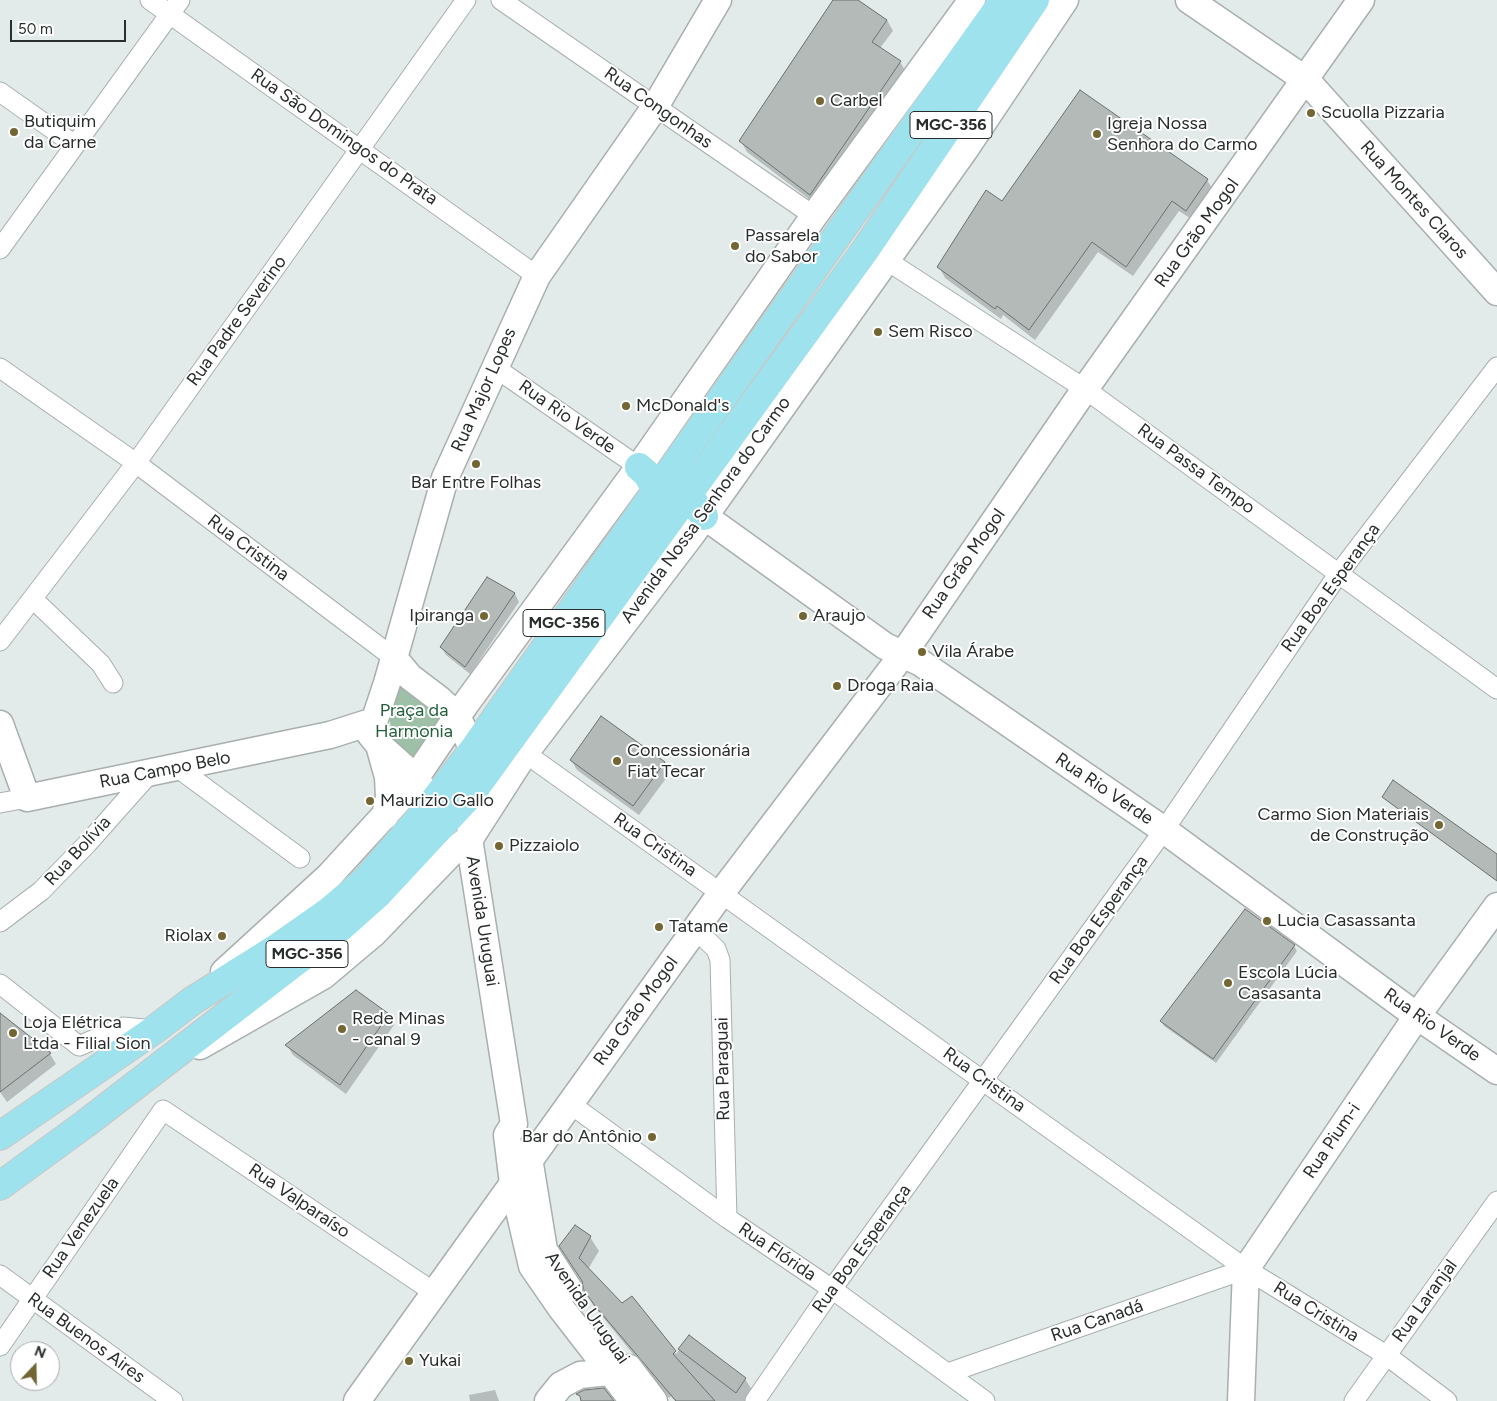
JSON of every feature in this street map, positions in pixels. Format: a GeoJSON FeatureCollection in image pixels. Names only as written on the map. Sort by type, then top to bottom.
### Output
{"type":"FeatureCollection","features":[{"type":"Feature","properties":{"kind":"main road","name":"Avenida Nossa Senhora do Carmo"},"geometry":{"type":"LineString","coordinates":[[0,1186],[85,1124],[341,927],[378,894],[440,810],[473,750],[1004,0]]}},
{"type":"Feature","properties":{"kind":"main road","name":"Avenida Nossa Senhora do Carmo"},"geometry":{"type":"LineString","coordinates":[[0,1136],[154,1030],[192,1001],[278,947],[328,912],[440,810],[471,794],[616,596],[674,512],[696,506],[866,249],[1035,0]]}},
{"type":"Feature","properties":{"kind":"main road"},"geometry":{"type":"LineString","coordinates":[[696,506],[686,483],[691,464],[713,432],[724,398]]}},
{"type":"Feature","properties":{"kind":"main road"},"geometry":{"type":"LineString","coordinates":[[616,596],[625,565],[652,520],[656,509],[655,495],[647,474],[639,467]]}},
{"type":"Feature","properties":{"kind":"street","name":"Rua São Domingos do Prata"},"geometry":{"type":"LineString","coordinates":[[150,0],[175,7],[360,148],[537,276]]}},
{"type":"Feature","properties":{"kind":"street","name":"Rua Padre Severino"},"geometry":{"type":"LineString","coordinates":[[1,638],[136,463],[466,0]]}},
{"type":"Feature","properties":{"kind":"street","name":"Rua Congonhas"},"geometry":{"type":"LineString","coordinates":[[502,0],[814,216]]}},
{"type":"Feature","properties":{"kind":"street","name":"Rua Major Lopes"},"geometry":{"type":"LineString","coordinates":[[374,733],[397,673],[445,478],[494,367],[537,276],[655,106],[718,0]]}},
{"type":"Feature","properties":{"kind":"street","name":"Avenida Nossa Senhora do Carmo"},"geometry":{"type":"LineString","coordinates":[[192,1001],[329,876],[406,792],[457,716],[639,467],[814,216],[972,0]]}},
{"type":"Feature","properties":{"kind":"street","name":"Avenida Nossa Senhora do Carmo"},"geometry":{"type":"LineString","coordinates":[[151,1072],[208,1043],[322,976],[374,934],[444,861],[471,837],[525,753],[696,506],[886,260],[966,148],[1065,0]]}},
{"type":"Feature","properties":{"kind":"street","name":"Rua Montes Claros"},"geometry":{"type":"LineString","coordinates":[[1189,0],[1306,80],[1497,292]]}},
{"type":"Feature","properties":{"kind":"street","name":"Rua Grão Mogol"},"geometry":{"type":"LineString","coordinates":[[357,1401],[722,892],[903,654],[1086,389],[1361,0]]}},
{"type":"Feature","properties":{"kind":"street"},"geometry":{"type":"LineString","coordinates":[[0,249],[175,7]]}},
{"type":"Feature","properties":{"kind":"street"},"geometry":{"type":"LineString","coordinates":[[0,92],[75,146]]}},
{"type":"Feature","properties":{"kind":"street","name":"Rua Passa Tempo"},"geometry":{"type":"LineString","coordinates":[[886,260],[1086,389],[1497,689]]}},
{"type":"Feature","properties":{"kind":"street","name":"Rua Rio Verde"},"geometry":{"type":"LineString","coordinates":[[494,367],[639,467]]}},
{"type":"Feature","properties":{"kind":"street","name":"Rua Boa Esperança"},"geometry":{"type":"LineString","coordinates":[[755,1401],[832,1289],[1164,830],[1339,573],[1497,367]]}},
{"type":"Feature","properties":{"kind":"street","name":"Rua Cristina"},"geometry":{"type":"LineString","coordinates":[[0,368],[136,463],[397,673],[439,699],[457,716],[473,750]]}},
{"type":"Feature","properties":{"kind":"street","name":"Rua Rio Verde"},"geometry":{"type":"LineString","coordinates":[[696,506],[885,646],[921,663],[1164,830],[1417,1016],[1497,1071]]}},
{"type":"Feature","properties":{"kind":"street"},"geometry":{"type":"LineString","coordinates":[[32,599],[101,664],[113,683]]}},
{"type":"Feature","properties":{"kind":"street"},"geometry":{"type":"LineString","coordinates":[[0,724],[27,798]]}},
{"type":"Feature","properties":{"kind":"street"},"geometry":{"type":"LineString","coordinates":[[374,733],[416,778],[440,810]]}},
{"type":"Feature","properties":{"kind":"street"},"geometry":{"type":"LineString","coordinates":[[374,733],[388,777],[389,797],[385,816]]}},
{"type":"Feature","properties":{"kind":"street","name":"Rua Campo Belo"},"geometry":{"type":"LineString","coordinates":[[0,803],[330,736],[374,733]]}},
{"type":"Feature","properties":{"kind":"street","name":"Avenida Uruguai"},"geometry":{"type":"LineString","coordinates":[[473,750],[470,845],[519,1128],[530,1162],[544,1250],[565,1284],[654,1401]]}},
{"type":"Feature","properties":{"kind":"street","name":"Rua Cristina"},"geometry":{"type":"LineString","coordinates":[[525,753],[722,892],[1246,1269],[1386,1355],[1448,1401]]}},
{"type":"Feature","properties":{"kind":"street"},"geometry":{"type":"LineString","coordinates":[[178,768],[300,858]]}},
{"type":"Feature","properties":{"kind":"street","name":"Rua Bolívia"},"geometry":{"type":"LineString","coordinates":[[0,922],[41,891],[87,844],[150,773]]}},
{"type":"Feature","properties":{"kind":"street","name":"Avenida Uruguai"},"geometry":{"type":"LineString","coordinates":[[440,810],[471,837]]}},
{"type":"Feature","properties":{"kind":"street"},"geometry":{"type":"LineString","coordinates":[[444,861],[457,860],[463,864],[477,884]]}},
{"type":"Feature","properties":{"kind":"street","name":"Rua Pium-i"},"geometry":{"type":"LineString","coordinates":[[1246,1269],[1417,1016],[1497,906]]}},
{"type":"Feature","properties":{"kind":"street","name":"Rua Paraguai"},"geometry":{"type":"LineString","coordinates":[[696,929],[716,949],[720,960],[727,1218]]}},
{"type":"Feature","properties":{"kind":"street"},"geometry":{"type":"LineString","coordinates":[[0,984],[79,1046],[123,1027],[154,1030]]}},
{"type":"Feature","properties":{"kind":"street","name":"Rua Valparaíso"},"geometry":{"type":"LineString","coordinates":[[163,1110],[435,1292]]}},
{"type":"Feature","properties":{"kind":"street","name":"Rua Venezuela"},"geometry":{"type":"LineString","coordinates":[[0,1346],[163,1110]]}},
{"type":"Feature","properties":{"kind":"street","name":"Rua Grão Mogol"},"geometry":{"type":"LineString","coordinates":[[519,1128],[537,1132],[563,1112]]}},
{"type":"Feature","properties":{"kind":"street","name":"Rua Flórida"},"geometry":{"type":"LineString","coordinates":[[563,1112],[727,1218],[832,1289],[985,1401]]}},
{"type":"Feature","properties":{"kind":"street","name":"Avenida Uruguai"},"geometry":{"type":"LineString","coordinates":[[519,1128],[508,1135],[513,1184],[532,1266],[590,1347],[633,1401]]}},
{"type":"Feature","properties":{"kind":"street","name":"Rua Laranjal"},"geometry":{"type":"LineString","coordinates":[[1354,1401],[1497,1201]]}},
{"type":"Feature","properties":{"kind":"street"},"geometry":{"type":"LineString","coordinates":[[1241,1401],[1246,1269]]}},
{"type":"Feature","properties":{"kind":"street","name":"Rua Canadá"},"geometry":{"type":"LineString","coordinates":[[948,1373],[1246,1269]]}},
{"type":"Feature","properties":{"kind":"street","name":"Rua Buenos Aires"},"geometry":{"type":"LineString","coordinates":[[0,1275],[173,1401]]}},
{"type":"Feature","properties":{"kind":"street"},"geometry":{"type":"LineString","coordinates":[[580,1375],[590,1347],[593,1322]]}},
{"type":"Feature","properties":{"kind":"street"},"geometry":{"type":"LineString","coordinates":[[548,1401],[561,1385],[580,1375],[609,1372]]}},
{"type":"Feature","properties":{"kind":"green space","name":"Praça da Harmonia"},"geometry":{"type":"Polygon","coordinates":[[[402,682],[445,717],[410,768],[396,752],[389,717],[402,682]]]}},
{"type":"Feature","properties":{"kind":"building","name":"Carbel"},"geometry":{"type":"Polygon","coordinates":[[[833,0],[858,0],[887,20],[872,42],[901,61],[810,195],[739,141],[833,0]]]}},
{"type":"Feature","properties":{"kind":"building"},"geometry":{"type":"Polygon","coordinates":[[[1080,90],[1208,179],[1186,211],[1172,201],[1126,267],[1092,242],[1029,330],[997,306],[995,309],[937,267],[986,190],[1002,201],[1080,90]]]}},
{"type":"Feature","properties":{"kind":"building"},"geometry":{"type":"Polygon","coordinates":[[[487,577],[515,593],[465,667],[440,647],[487,577]]]}},
{"type":"Feature","properties":{"kind":"building","name":"Concessionária Fiat Tecar"},"geometry":{"type":"Polygon","coordinates":[[[601,716],[665,762],[633,806],[570,760],[601,716]]]}},
{"type":"Feature","properties":{"kind":"building","name":"Carmo Sion Materiais de Construção"},"geometry":{"type":"Polygon","coordinates":[[[1393,780],[1497,854],[1497,881],[1382,797],[1393,780]]]}},
{"type":"Feature","properties":{"kind":"building","name":"Escola Lúcia Casasanta"},"geometry":{"type":"Polygon","coordinates":[[[1245,909],[1295,945],[1213,1059],[1160,1021],[1245,909]]]}},
{"type":"Feature","properties":{"kind":"building","name":"Rede Minas - canal 9"},"geometry":{"type":"Polygon","coordinates":[[[356,990],[389,1014],[340,1085],[285,1045],[356,990]]]}},
{"type":"Feature","properties":{"kind":"building","name":"Loja Elétrica Ltda - Filial Sion"},"geometry":{"type":"Polygon","coordinates":[[[0,1013],[51,1053],[0,1092],[0,1013]]]}},
{"type":"Feature","properties":{"kind":"building"},"geometry":{"type":"Polygon","coordinates":[[[575,1225],[591,1236],[579,1258],[622,1303],[632,1296],[676,1351],[673,1354],[715,1401],[676,1401],[596,1307],[584,1291],[582,1281],[559,1246],[575,1225]]]}},
{"type":"Feature","properties":{"kind":"building"},"geometry":{"type":"Polygon","coordinates":[[[689,1335],[746,1378],[736,1393],[678,1349],[689,1335]]]}},
{"type":"Feature","properties":{"kind":"building"},"geometry":{"type":"Polygon","coordinates":[[[604,1388],[614,1401],[581,1401],[580,1396],[576,1394],[584,1390],[604,1388]]]}},
{"type":"Feature","properties":{"kind":"place","name":"Carbel"},"geometry":{"type":"Point","coordinates":[820,101]}},
{"type":"Feature","properties":{"kind":"place","name":"Scuolla Pizzaria"},"geometry":{"type":"Point","coordinates":[1311,113]}},
{"type":"Feature","properties":{"kind":"place","name":"Butiquim da Carne"},"geometry":{"type":"Point","coordinates":[14,132]}},
{"type":"Feature","properties":{"kind":"place","name":"Igreja Nossa Senhora do Carmo"},"geometry":{"type":"Point","coordinates":[1097,134]}},
{"type":"Feature","properties":{"kind":"place","name":"Passarela do Sabor"},"geometry":{"type":"Point","coordinates":[735,246]}},
{"type":"Feature","properties":{"kind":"place","name":"Sem Risco"},"geometry":{"type":"Point","coordinates":[878,332]}},
{"type":"Feature","properties":{"kind":"place","name":"McDonald's"},"geometry":{"type":"Point","coordinates":[626,406]}},
{"type":"Feature","properties":{"kind":"place","name":"Bar Entre Folhas"},"geometry":{"type":"Point","coordinates":[476,464]}},
{"type":"Feature","properties":{"kind":"place","name":"Ipiranga"},"geometry":{"type":"Point","coordinates":[484,616]}},
{"type":"Feature","properties":{"kind":"place","name":"Araujo"},"geometry":{"type":"Point","coordinates":[803,616]}},
{"type":"Feature","properties":{"kind":"place","name":"Vila Árabe"},"geometry":{"type":"Point","coordinates":[922,652]}},
{"type":"Feature","properties":{"kind":"place","name":"Droga Raia"},"geometry":{"type":"Point","coordinates":[837,686]}},
{"type":"Feature","properties":{"kind":"place","name":"Concessionária Fiat Tecar"},"geometry":{"type":"Point","coordinates":[617,761]}},
{"type":"Feature","properties":{"kind":"place","name":"Maurizio Gallo"},"geometry":{"type":"Point","coordinates":[370,801]}},
{"type":"Feature","properties":{"kind":"place","name":"Carmo Sion Materiais de Construção"},"geometry":{"type":"Point","coordinates":[1439,825]}},
{"type":"Feature","properties":{"kind":"place","name":"Pizzaiolo"},"geometry":{"type":"Point","coordinates":[499,846]}},
{"type":"Feature","properties":{"kind":"place","name":"Lucia Casassanta"},"geometry":{"type":"Point","coordinates":[1267,921]}},
{"type":"Feature","properties":{"kind":"place","name":"Tatame"},"geometry":{"type":"Point","coordinates":[659,927]}},
{"type":"Feature","properties":{"kind":"place","name":"Riolax"},"geometry":{"type":"Point","coordinates":[222,936]}},
{"type":"Feature","properties":{"kind":"place","name":"Escola Lúcia Casasanta"},"geometry":{"type":"Point","coordinates":[1228,983]}},
{"type":"Feature","properties":{"kind":"place","name":"Rede Minas - canal 9"},"geometry":{"type":"Point","coordinates":[342,1029]}},
{"type":"Feature","properties":{"kind":"place","name":"Loja Elétrica Ltda - Filial Sion"},"geometry":{"type":"Point","coordinates":[13,1033]}},
{"type":"Feature","properties":{"kind":"place","name":"Bar do Antônio"},"geometry":{"type":"Point","coordinates":[652,1137]}},
{"type":"Feature","properties":{"kind":"place","name":"Yukai"},"geometry":{"type":"Point","coordinates":[409,1361]}}]}
